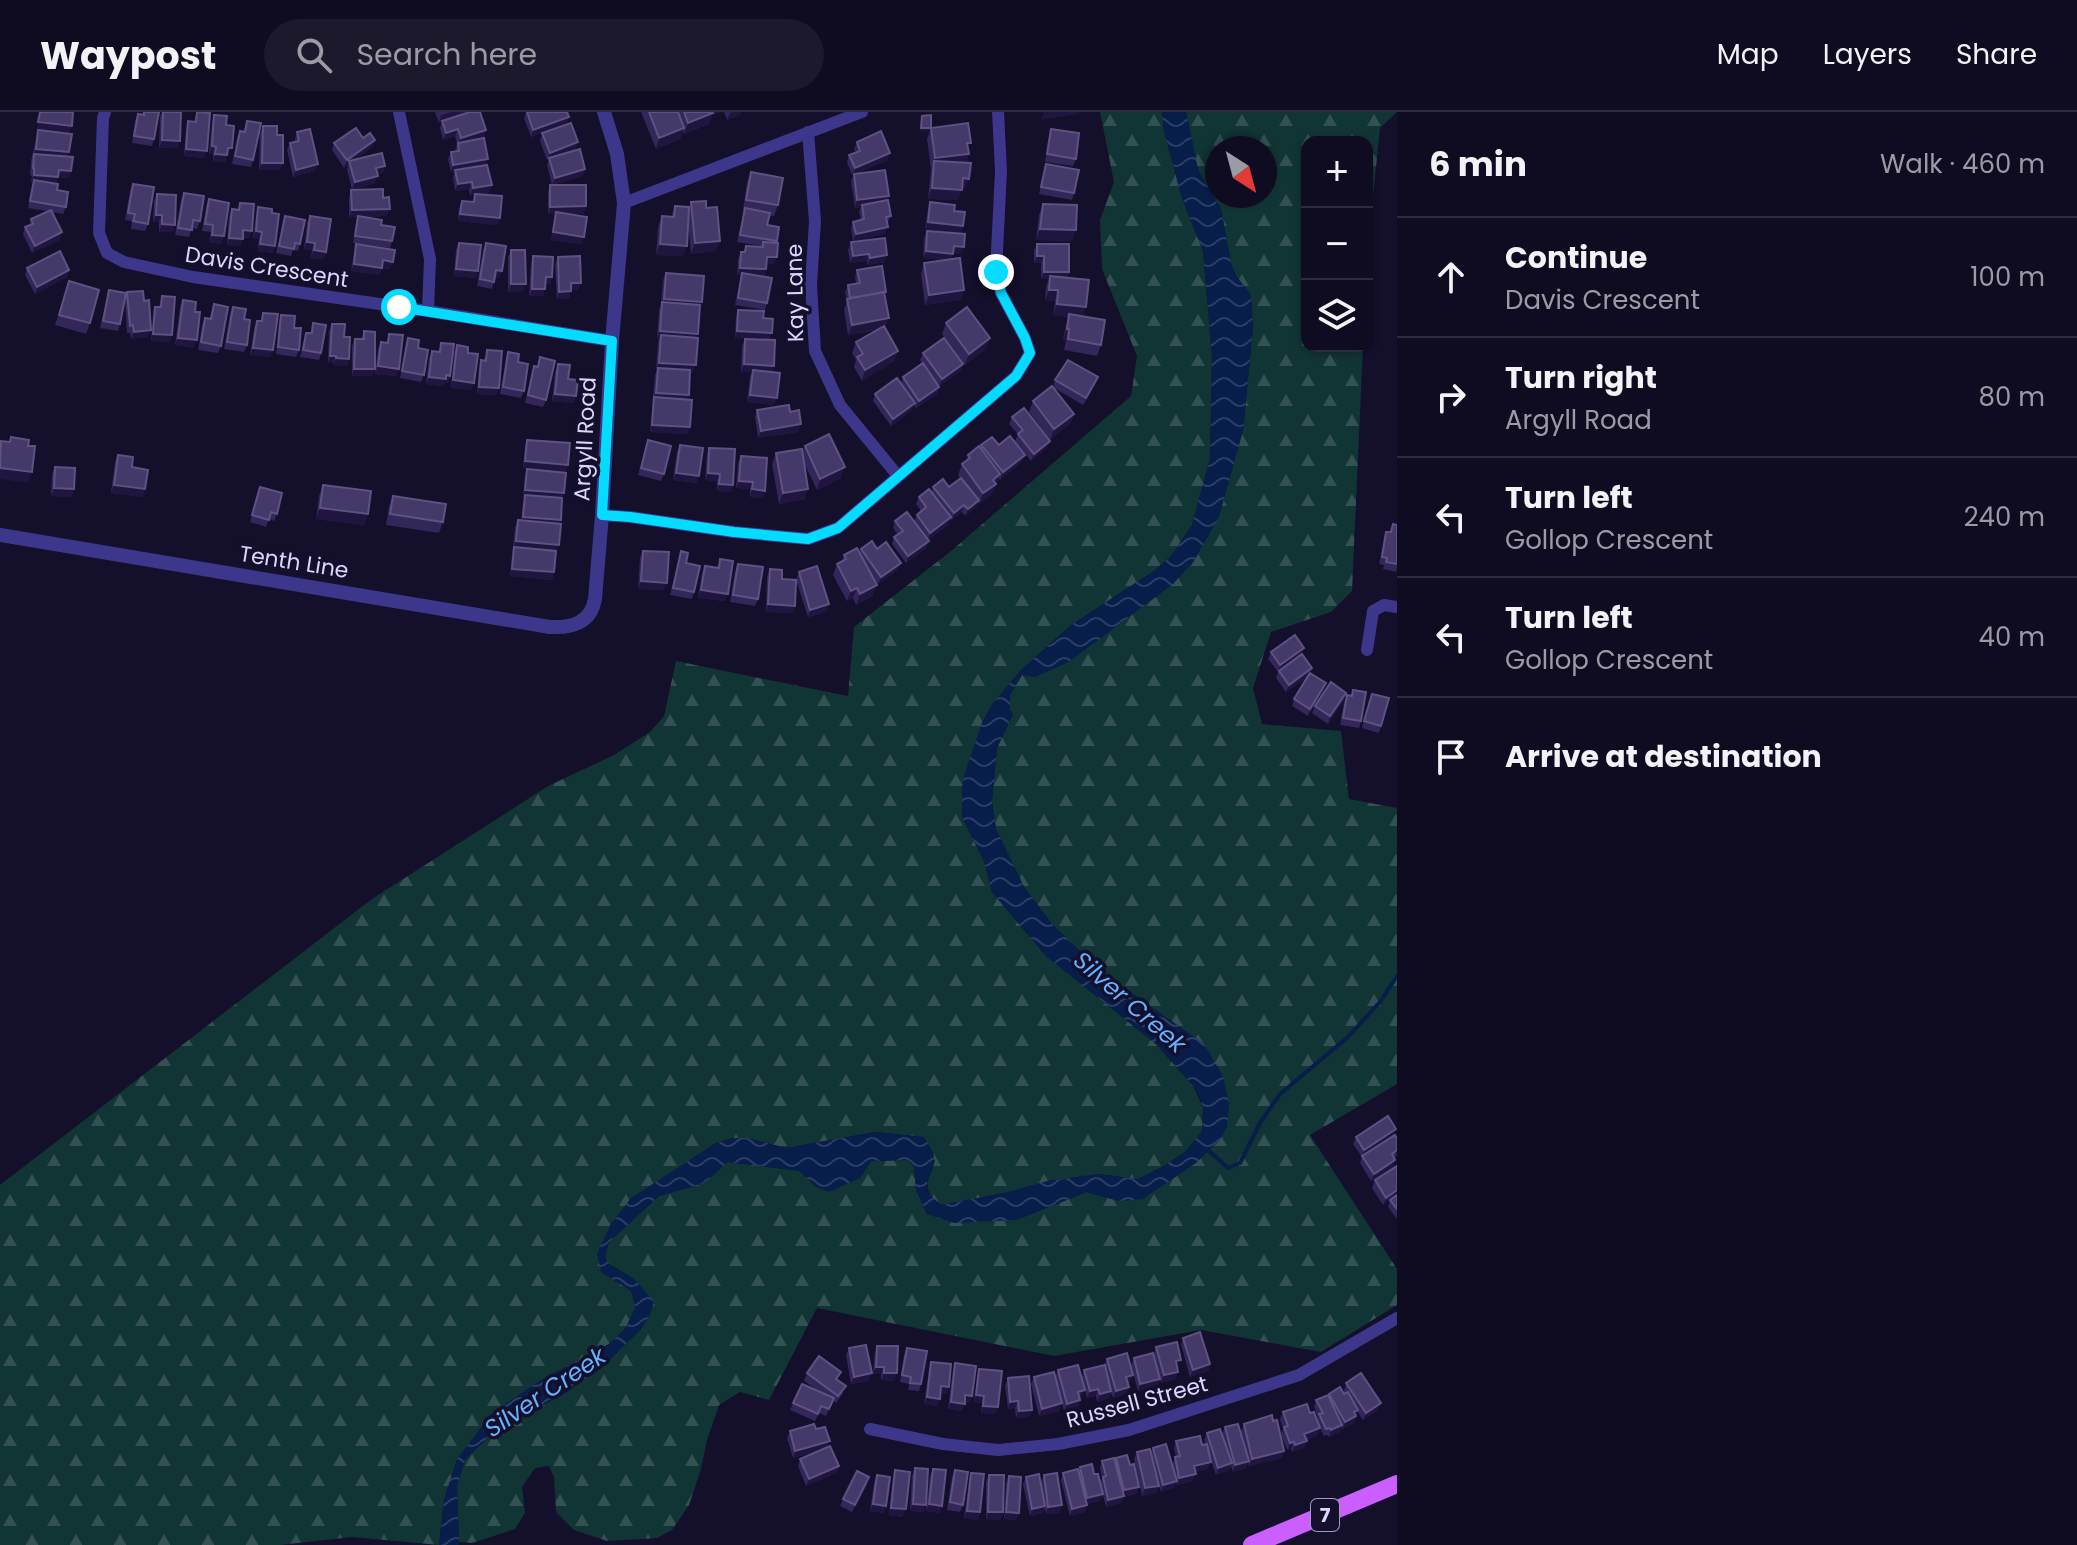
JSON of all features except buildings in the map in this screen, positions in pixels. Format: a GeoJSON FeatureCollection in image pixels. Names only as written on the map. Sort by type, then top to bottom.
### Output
{"type":"FeatureCollection","features":[{"type":"Feature","properties":{"kind":"main road","name":"7"},"geometry":{"type":"LineString","coordinates":[[1252,1545],[1397,1484]]}},
{"type":"Feature","properties":{"kind":"street","name":"Davis Crescent"},"geometry":{"type":"LineString","coordinates":[[105,112],[99,233],[107,253],[124,262],[193,277],[612,341]]}},
{"type":"Feature","properties":{"kind":"street"},"geometry":{"type":"LineString","coordinates":[[399,112],[430,259],[428,311]]}},
{"type":"Feature","properties":{"kind":"street","name":"Argyll Road"},"geometry":{"type":"LineString","coordinates":[[581,622],[593,609],[624,203],[617,154],[604,112]]}},
{"type":"Feature","properties":{"kind":"street"},"geometry":{"type":"LineString","coordinates":[[624,203],[862,112]]}},
{"type":"Feature","properties":{"kind":"street"},"geometry":{"type":"LineString","coordinates":[[602,515],[808,539],[838,528],[1016,376],[1030,353],[1001,293],[996,272],[1001,171],[998,112]]}},
{"type":"Feature","properties":{"kind":"street","name":"Kay Lane"},"geometry":{"type":"LineString","coordinates":[[808,132],[815,221],[811,285],[815,351],[840,405],[898,476]]}},
{"type":"Feature","properties":{"kind":"street","name":"Tenth Line"},"geometry":{"type":"LineString","coordinates":[[0,535],[550,627],[570,627],[581,622]]}},
{"type":"Feature","properties":{"kind":"street"},"geometry":{"type":"LineString","coordinates":[[1367,650],[1373,611],[1384,605],[1397,607]]}},
{"type":"Feature","properties":{"kind":"street","name":"Russell Street"},"geometry":{"type":"LineString","coordinates":[[870,1429],[943,1444],[998,1450],[1058,1444],[1115,1433],[1299,1375],[1397,1318]]}},
{"type":"Feature","properties":{"kind":"green space"},"geometry":{"type":"Polygon","coordinates":[[[1100,112],[1162,112],[1182,198],[1203,251],[1212,356],[1210,459],[1192,525],[1171,556],[1154,571],[1071,625],[1021,670],[993,703],[982,723],[962,817],[984,861],[992,892],[1046,956],[1156,1044],[1193,1086],[1203,1107],[1202,1131],[1185,1152],[1138,1179],[1098,1174],[1048,1181],[941,1205],[928,1190],[935,1161],[923,1137],[875,1132],[786,1148],[747,1138],[716,1143],[631,1199],[610,1225],[601,1272],[630,1290],[633,1296],[635,1309],[625,1329],[609,1344],[538,1382],[457,1459],[444,1500],[439,1545],[352,1537],[280,1545],[0,1545],[0,1185],[372,899],[548,786],[614,755],[650,732],[664,716],[676,661],[848,696],[854,627],[951,551],[1131,396],[1137,356],[1102,269],[1100,220],[1114,182],[1100,112]]]}},
{"type":"Feature","properties":{"kind":"green space"},"geometry":{"type":"Polygon","coordinates":[[[1186,112],[1397,112],[1380,128],[1373,196],[1373,136],[1301,136],[1301,352],[1363,352],[1352,591],[1331,612],[1271,632],[1253,688],[1262,724],[1341,731],[1349,799],[1397,808],[1397,1084],[1310,1135],[1397,1269],[1397,1305],[1321,1352],[1201,1330],[1054,1356],[817,1308],[769,1400],[740,1392],[719,1405],[689,1505],[672,1530],[657,1538],[607,1541],[574,1530],[556,1512],[554,1477],[549,1466],[535,1468],[522,1487],[525,1513],[515,1529],[472,1543],[459,1542],[457,1485],[465,1460],[495,1430],[562,1395],[601,1368],[641,1329],[634,1279],[609,1264],[605,1256],[609,1242],[659,1196],[704,1183],[728,1162],[800,1171],[816,1187],[860,1178],[871,1161],[908,1160],[914,1167],[916,1190],[927,1214],[1016,1220],[1087,1192],[1119,1201],[1220,1140],[1204,1044],[1103,973],[1053,925],[1024,887],[996,829],[992,801],[997,748],[1013,714],[1010,695],[1022,675],[1173,584],[1243,431],[1253,327],[1251,295],[1236,276],[1231,263],[1220,208],[1277,208],[1277,136],[1205,136],[1205,182],[1198,170],[1186,112]]]}},
{"type":"Feature","properties":{"kind":"water","name":"Silver Creek"},"geometry":{"type":"Polygon","coordinates":[[[1162,112],[1186,112],[1198,170],[1205,182],[1205,208],[1221,209],[1231,263],[1236,276],[1251,295],[1253,327],[1243,431],[1219,517],[1194,561],[1173,584],[1069,662],[1035,677],[1022,675],[1010,695],[1013,714],[997,748],[992,801],[996,829],[1024,887],[1053,925],[1103,973],[1204,1044],[1223,1076],[1229,1104],[1227,1127],[1220,1140],[1196,1163],[1143,1199],[1119,1201],[1086,1192],[1016,1220],[954,1223],[927,1214],[916,1190],[914,1167],[908,1160],[871,1161],[860,1178],[829,1192],[816,1187],[800,1171],[728,1162],[704,1183],[659,1196],[609,1242],[605,1256],[609,1264],[634,1279],[654,1301],[650,1315],[641,1329],[601,1368],[562,1395],[495,1430],[465,1460],[457,1485],[459,1545],[439,1545],[444,1500],[457,1459],[492,1413],[538,1382],[609,1344],[625,1329],[635,1309],[633,1296],[630,1290],[601,1272],[597,1254],[610,1226],[631,1198],[716,1143],[747,1138],[786,1148],[875,1132],[923,1137],[934,1157],[927,1188],[942,1205],[1048,1181],[1098,1174],[1138,1179],[1185,1152],[1202,1131],[1203,1107],[1193,1086],[1156,1044],[1046,956],[992,892],[984,861],[962,817],[964,775],[982,723],[993,703],[1021,670],[1071,625],[1154,571],[1171,556],[1192,525],[1210,459],[1212,356],[1203,251],[1182,198],[1162,112]]]}},
{"type":"Feature","properties":{"kind":"waterway"},"geometry":{"type":"LineString","coordinates":[[1207,1149],[1228,1168],[1240,1163],[1260,1123],[1280,1094],[1348,1037],[1380,1002],[1397,976]]}},
{"type":"Feature","properties":{"kind":"route"},"geometry":{"type":"LineString","coordinates":[[399,307],[612,341],[602,515],[808,539],[838,528],[1016,376],[1030,353],[1001,293],[996,272]]}}]}
